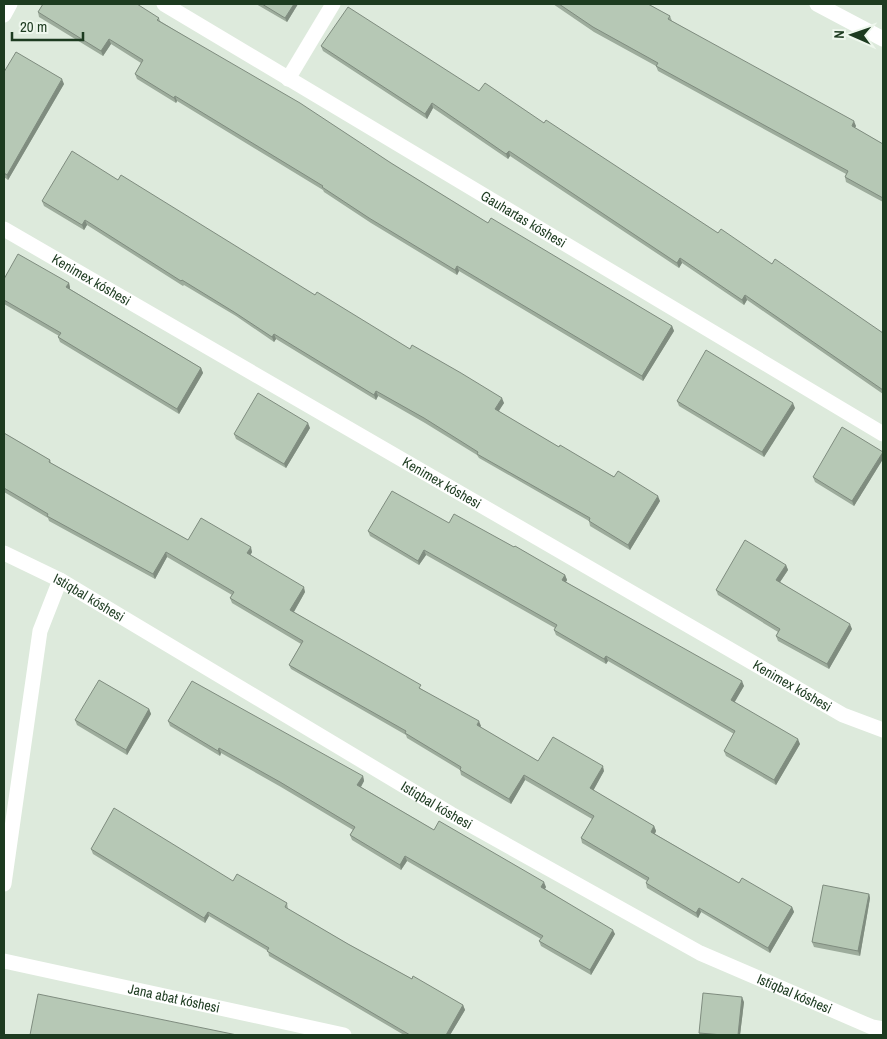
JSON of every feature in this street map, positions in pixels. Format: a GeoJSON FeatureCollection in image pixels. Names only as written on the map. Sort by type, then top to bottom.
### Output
{"type":"FeatureCollection","features":[{"type":"Feature","properties":{"kind":"street"},"geometry":{"type":"LineString","coordinates":[[4,15],[10,4]]}},
{"type":"Feature","properties":{"kind":"street","name":"Gauhartas kóshesi"},"geometry":{"type":"LineString","coordinates":[[164,4],[883,434]]}},
{"type":"Feature","properties":{"kind":"street"},"geometry":{"type":"LineString","coordinates":[[288,79],[333,4]]}},
{"type":"Feature","properties":{"kind":"street"},"geometry":{"type":"LineString","coordinates":[[817,4],[883,39]]}},
{"type":"Feature","properties":{"kind":"street","name":"Kenimex kóshesi"},"geometry":{"type":"LineString","coordinates":[[4,229],[843,715],[883,730]]}},
{"type":"Feature","properties":{"kind":"street","name":"Istiqbal kóshesi"},"geometry":{"type":"LineString","coordinates":[[4,554],[60,580],[451,814],[700,953],[872,1027],[883,1029]]}},
{"type":"Feature","properties":{"kind":"street"},"geometry":{"type":"LineString","coordinates":[[4,884],[40,631],[60,580]]}},
{"type":"Feature","properties":{"kind":"street","name":"Jana abat kóshesi"},"geometry":{"type":"LineString","coordinates":[[4,961],[344,1035]]}},
{"type":"Feature","properties":{"kind":"building"},"geometry":{"type":"Polygon","coordinates":[[[43,4],[137,4],[159,18],[157,20],[300,103],[391,163],[488,223],[491,218],[672,326],[642,376],[457,266],[455,270],[369,218],[323,186],[175,96],[174,98],[135,74],[143,60],[109,39],[101,51],[38,12],[43,4]]]}},
{"type":"Feature","properties":{"kind":"building"},"geometry":{"type":"Polygon","coordinates":[[[262,4],[294,4],[285,18],[262,4]]]}},
{"type":"Feature","properties":{"kind":"building"},"geometry":{"type":"Polygon","coordinates":[[[559,4],[648,4],[670,16],[668,19],[854,121],[852,126],[883,144],[883,198],[845,177],[848,171],[656,66],[658,63],[593,27],[559,4]]]}},
{"type":"Feature","properties":{"kind":"building"},"geometry":{"type":"Polygon","coordinates":[[[348,7],[479,91],[485,83],[544,123],[546,120],[718,233],[721,229],[772,264],[775,259],[883,333],[883,390],[745,295],[742,300],[680,258],[677,263],[509,151],[506,154],[432,103],[425,114],[321,46],[348,7]]]}},
{"type":"Feature","properties":{"kind":"building"},"geometry":{"type":"Polygon","coordinates":[[[16,52],[62,79],[7,175],[4,173],[4,72],[16,52]]]}},
{"type":"Feature","properties":{"kind":"building"},"geometry":{"type":"Polygon","coordinates":[[[72,151],[118,180],[121,175],[315,295],[317,292],[410,349],[412,345],[461,373],[502,398],[495,409],[559,447],[560,445],[614,477],[618,471],[658,496],[628,545],[589,521],[590,518],[477,454],[478,452],[424,418],[376,391],[374,395],[274,334],[272,337],[85,220],[82,225],[42,201],[72,151]]]}},
{"type":"Feature","properties":{"kind":"building"},"geometry":{"type":"Polygon","coordinates":[[[18,254],[69,283],[66,287],[201,368],[177,409],[58,337],[61,333],[4,300],[4,279],[18,254]]]}},
{"type":"Feature","properties":{"kind":"building"},"geometry":{"type":"Polygon","coordinates":[[[706,350],[793,403],[762,452],[677,401],[706,350]]]}},
{"type":"Feature","properties":{"kind":"building"},"geometry":{"type":"Polygon","coordinates":[[[258,393],[308,423],[284,464],[234,434],[258,393]]]}},
{"type":"Feature","properties":{"kind":"building"},"geometry":{"type":"Polygon","coordinates":[[[842,427],[883,452],[852,501],[813,477],[842,427]]]}},
{"type":"Feature","properties":{"kind":"building"},"geometry":{"type":"Polygon","coordinates":[[[4,433],[50,460],[49,462],[188,540],[201,518],[251,547],[247,553],[304,587],[290,610],[421,685],[419,688],[479,721],[477,725],[538,761],[553,737],[603,766],[590,788],[654,826],[651,832],[739,883],[742,878],[792,907],[768,948],[699,908],[696,913],[646,883],[649,878],[581,838],[594,816],[524,775],[509,799],[460,770],[461,767],[405,733],[406,731],[289,665],[303,641],[230,598],[234,592],[166,552],[153,574],[47,516],[48,514],[4,488],[4,433]]]}},
{"type":"Feature","properties":{"kind":"building"},"geometry":{"type":"Polygon","coordinates":[[[392,491],[449,523],[454,514],[515,546],[565,575],[562,580],[742,681],[731,700],[798,739],[774,780],[724,751],[735,731],[606,656],[604,659],[554,630],[557,625],[424,550],[418,561],[368,531],[392,491]]]}},
{"type":"Feature","properties":{"kind":"building"},"geometry":{"type":"Polygon","coordinates":[[[745,540],[786,565],[776,580],[850,624],[827,664],[776,636],[780,629],[716,590],[745,540]]]}},
{"type":"Feature","properties":{"kind":"building"},"geometry":{"type":"Polygon","coordinates":[[[99,680],[149,709],[126,750],[75,720],[99,680]]]}},
{"type":"Feature","properties":{"kind":"building"},"geometry":{"type":"Polygon","coordinates":[[[192,681],[363,776],[357,785],[434,830],[439,821],[544,882],[541,887],[613,930],[590,970],[539,941],[543,936],[405,856],[400,865],[350,835],[355,827],[280,782],[219,748],[218,751],[168,721],[192,681]]]}},
{"type":"Feature","properties":{"kind":"building"},"geometry":{"type":"Polygon","coordinates":[[[114,808],[233,881],[237,874],[287,903],[285,907],[348,944],[412,979],[413,976],[463,1005],[446,1035],[410,1035],[267,951],[269,948],[208,912],[204,918],[91,849],[114,808]]]}},
{"type":"Feature","properties":{"kind":"building"},"geometry":{"type":"Polygon","coordinates":[[[823,885],[869,894],[858,951],[812,942],[823,885]]]}},
{"type":"Feature","properties":{"kind":"building"},"geometry":{"type":"Polygon","coordinates":[[[703,993],[742,997],[738,1035],[699,1033],[703,993]]]}},
{"type":"Feature","properties":{"kind":"building"},"geometry":{"type":"Polygon","coordinates":[[[38,994],[237,1035],[30,1035],[38,994]]]}}]}
